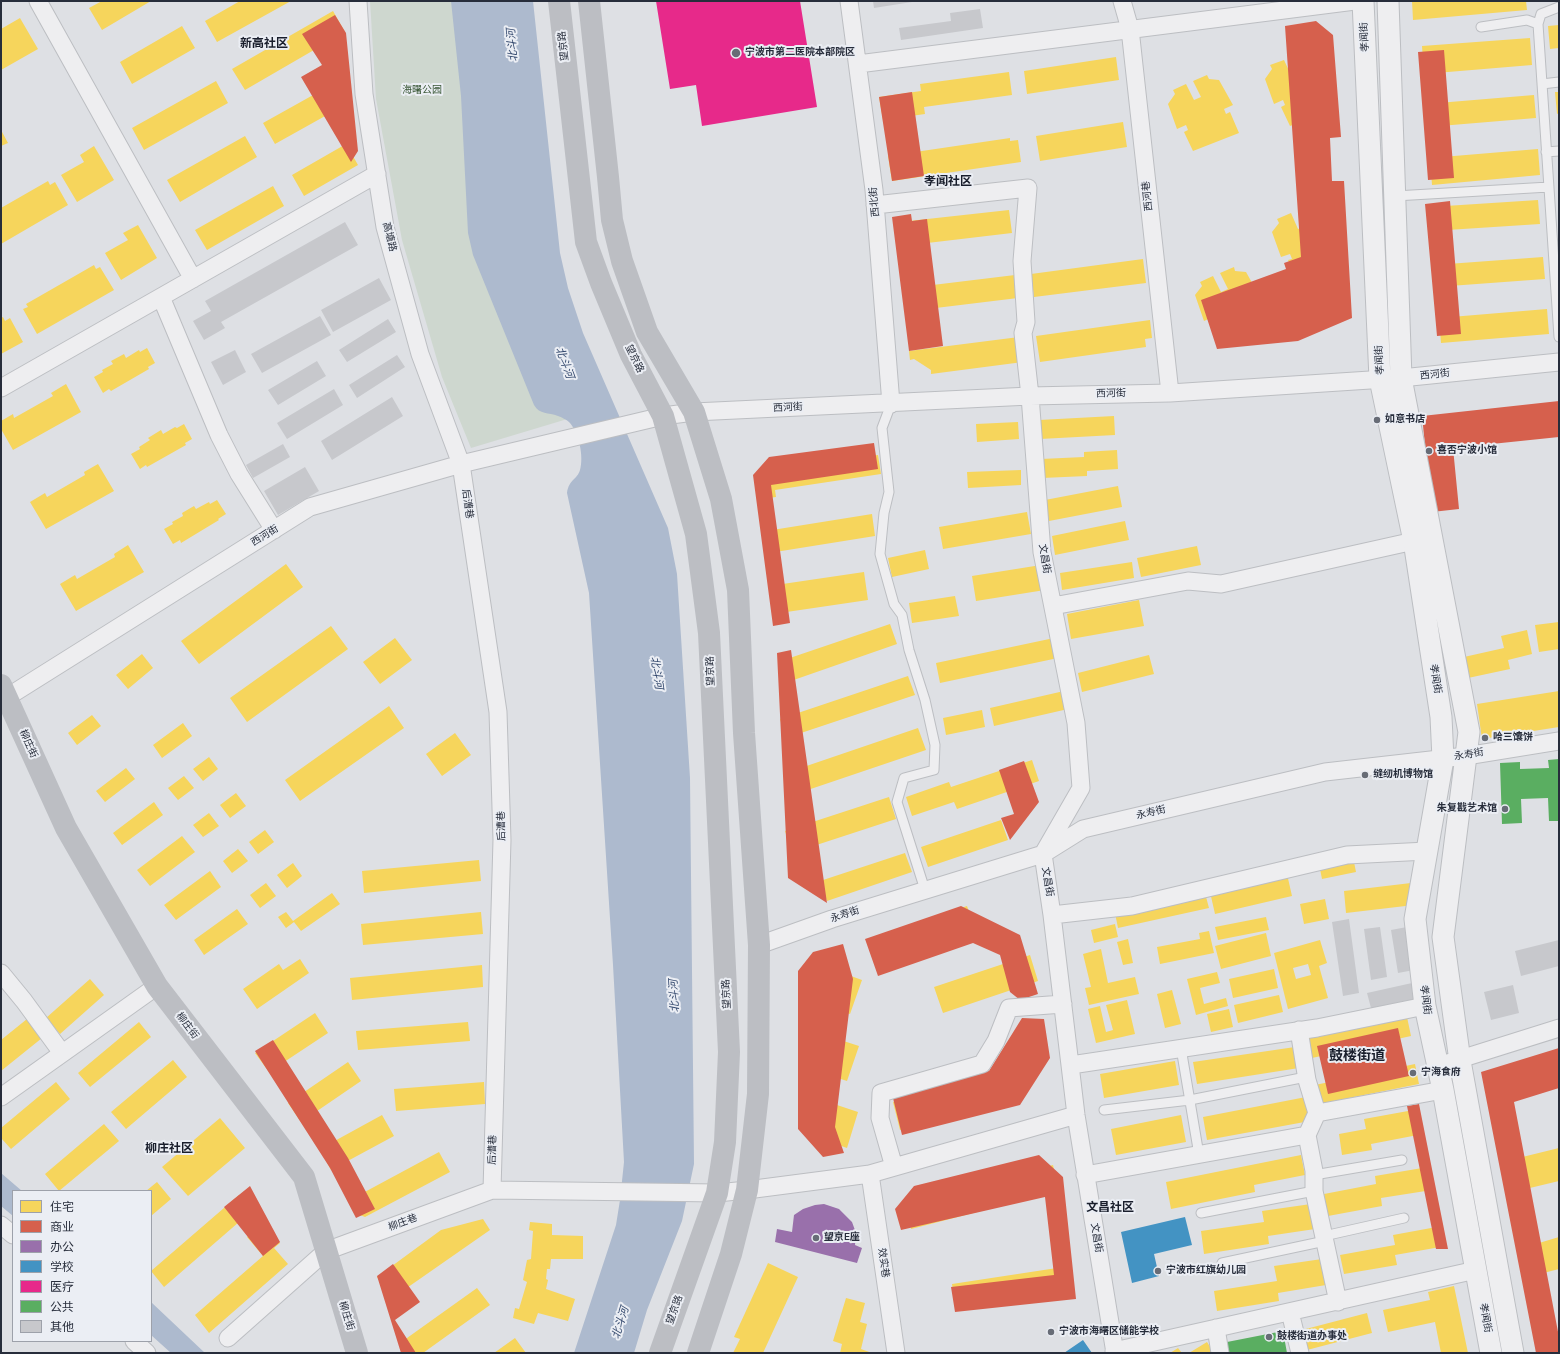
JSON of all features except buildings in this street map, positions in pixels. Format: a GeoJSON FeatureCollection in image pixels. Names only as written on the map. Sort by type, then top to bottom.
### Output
{"type":"FeatureCollection","features":[{"type":"Feature","properties":{"kind":"main road","name":"望京路"},"geometry":{"type":"LineString","coordinates":[[559,1],[586,242],[601,284],[631,355],[663,416],[696,534],[709,632],[729,1052],[725,1142],[717,1193],[660,1353]]}},
{"type":"Feature","properties":{"kind":"main road"},"geometry":{"type":"LineString","coordinates":[[589,1],[613,227],[622,260],[648,332],[694,412],[721,500],[738,590],[744,733],[758,945],[758,1094],[747,1190],[731,1254],[698,1353]]}},
{"type":"Feature","properties":{"kind":"main road","name":"柳庄街"},"geometry":{"type":"LineString","coordinates":[[3,695],[66,828],[157,986],[304,1177],[357,1353]]}},
{"type":"Feature","properties":{"kind":"street"},"geometry":{"type":"LineString","coordinates":[[38,1],[193,279]]}},
{"type":"Feature","properties":{"kind":"street","name":"高塘路"},"geometry":{"type":"LineString","coordinates":[[358,1],[364,94],[385,227],[420,354],[461,464]]}},
{"type":"Feature","properties":{"kind":"street","name":"西北街"},"geometry":{"type":"LineString","coordinates":[[849,1],[875,205],[891,404]]}},
{"type":"Feature","properties":{"kind":"street","name":"西河巷"},"geometry":{"type":"LineString","coordinates":[[1122,1],[1130,29],[1170,393]]}},
{"type":"Feature","properties":{"kind":"street"},"geometry":{"type":"LineString","coordinates":[[858,64],[1355,1]]}},
{"type":"Feature","properties":{"kind":"street","name":"孝闻街"},"geometry":{"type":"LineString","coordinates":[[1364,1],[1380,380],[1414,541],[1441,717],[1443,759],[1415,919],[1425,1006],[1443,1090],[1491,1353]]}},
{"type":"Feature","properties":{"kind":"street","name":"孝闻街"},"geometry":{"type":"LineString","coordinates":[[1388,1],[1402,378],[1469,732],[1443,937],[1460,1061],[1513,1353]]}},
{"type":"Feature","properties":{"kind":"street"},"geometry":{"type":"LineString","coordinates":[[1,388],[377,174]]}},
{"type":"Feature","properties":{"kind":"street","name":"文昌街"},"geometry":{"type":"LineString","coordinates":[[875,205],[1028,188],[1022,261],[1026,322],[1023,333],[1030,396],[1042,552],[1076,723],[1081,788],[1043,854],[1052,915],[1076,1115],[1115,1352]]}},
{"type":"Feature","properties":{"kind":"street"},"geometry":{"type":"LineString","coordinates":[[161,297],[218,436],[239,474],[274,530]]}},
{"type":"Feature","properties":{"kind":"street","name":"西河街"},"geometry":{"type":"LineString","coordinates":[[3,695],[310,507],[461,464],[559,442],[663,416],[694,412],[891,404],[1030,396],[1170,393],[1380,380],[1559,362]]}},
{"type":"Feature","properties":{"kind":"street","name":"后漕巷"},"geometry":{"type":"LineString","coordinates":[[461,464],[498,712],[502,840],[492,1190]]}},
{"type":"Feature","properties":{"kind":"street"},"geometry":{"type":"LineString","coordinates":[[1053,606],[1188,581],[1221,584],[1414,541]]}},
{"type":"Feature","properties":{"kind":"street","name":"永寿街"},"geometry":{"type":"LineString","coordinates":[[758,945],[832,919],[1043,854],[1083,829],[1090,827],[1325,772],[1466,756],[1559,741]]}},
{"type":"Feature","properties":{"kind":"street"},"geometry":{"type":"LineString","coordinates":[[1052,915],[1132,906],[1347,855],[1427,851]]}},
{"type":"Feature","properties":{"kind":"street"},"geometry":{"type":"LineString","coordinates":[[1,973],[24,1000],[62,1053]]}},
{"type":"Feature","properties":{"kind":"street"},"geometry":{"type":"LineString","coordinates":[[1,1097],[157,986]]}},
{"type":"Feature","properties":{"kind":"street"},"geometry":{"type":"LineString","coordinates":[[894,1167],[880,1118],[881,1093],[982,1064],[996,1041],[1009,1008],[1063,1004]]}},
{"type":"Feature","properties":{"kind":"street"},"geometry":{"type":"LineString","coordinates":[[1070,1065],[1299,1030],[1425,1006]]}},
{"type":"Feature","properties":{"kind":"street"},"geometry":{"type":"LineString","coordinates":[[1438,1066],[1460,1061],[1559,1028]]}},
{"type":"Feature","properties":{"kind":"street"},"geometry":{"type":"LineString","coordinates":[[1299,1030],[1306,1077],[1316,1114],[1307,1135],[1324,1238],[1338,1302]]}},
{"type":"Feature","properties":{"kind":"street"},"geometry":{"type":"LineString","coordinates":[[1316,1114],[1443,1090]]}},
{"type":"Feature","properties":{"kind":"street","name":"柳庄巷"},"geometry":{"type":"LineString","coordinates":[[228,1338],[326,1251],[492,1190],[717,1193],[747,1190],[870,1174],[1076,1115]]}},
{"type":"Feature","properties":{"kind":"street"},"geometry":{"type":"LineString","coordinates":[[1085,1175],[1307,1135]]}},
{"type":"Feature","properties":{"kind":"street","name":"效实巷"},"geometry":{"type":"LineString","coordinates":[[870,1174],[896,1353]]}},
{"type":"Feature","properties":{"kind":"street"},"geometry":{"type":"LineString","coordinates":[[1,1225],[12,1234]]}},
{"type":"Feature","properties":{"kind":"street"},"geometry":{"type":"LineString","coordinates":[[1115,1352],[1476,1270]]}},
{"type":"Feature","properties":{"kind":"street"},"geometry":{"type":"LineString","coordinates":[[1290,1312],[1300,1353]]}},
{"type":"Feature","properties":{"kind":"street"},"geometry":{"type":"LineString","coordinates":[[1216,1328],[1220,1353]]}},
{"type":"Feature","properties":{"kind":"street"},"geometry":{"type":"LineString","coordinates":[[135,1342],[147,1353]]}},
{"type":"Feature","properties":{"kind":"lane"},"geometry":{"type":"LineString","coordinates":[[1559,7],[1541,14],[1538,24],[1549,187],[1555,215],[1559,337]]}},
{"type":"Feature","properties":{"kind":"lane"},"geometry":{"type":"LineString","coordinates":[[1481,28],[1527,20],[1538,24]]}},
{"type":"Feature","properties":{"kind":"lane"},"geometry":{"type":"LineString","coordinates":[[1542,84],[1559,82]]}},
{"type":"Feature","properties":{"kind":"lane"},"geometry":{"type":"LineString","coordinates":[[1546,152],[1559,151]]}},
{"type":"Feature","properties":{"kind":"lane"},"geometry":{"type":"LineString","coordinates":[[1395,196],[1549,187]]}},
{"type":"Feature","properties":{"kind":"lane"},"geometry":{"type":"LineString","coordinates":[[891,404],[882,428],[889,492],[884,513],[880,554],[894,604],[902,615],[909,650],[925,700],[935,745],[934,770],[904,778],[897,802],[925,890]]}},
{"type":"Feature","properties":{"kind":"lane"},"geometry":{"type":"LineString","coordinates":[[1181,1048],[1199,1155]]}},
{"type":"Feature","properties":{"kind":"lane"},"geometry":{"type":"LineString","coordinates":[[1104,1110],[1190,1100],[1306,1077]]}},
{"type":"Feature","properties":{"kind":"lane"},"geometry":{"type":"LineString","coordinates":[[1201,1214],[1402,1160]]}},
{"type":"Feature","properties":{"kind":"lane"},"geometry":{"type":"LineString","coordinates":[[1222,1262],[1404,1218]]}},
{"type":"Feature","properties":{"kind":"green space","name":"海曙公园"},"geometry":{"type":"Polygon","coordinates":[[[370,1],[461,1],[574,417],[471,448],[442,377],[402,240],[376,99],[370,1]]]}},
{"type":"Feature","properties":{"kind":"water","name":"北斗河"},"geometry":{"type":"Polygon","coordinates":[[[451,1],[533,1],[560,253],[568,288],[583,333],[668,528],[677,574],[690,778],[694,1164],[682,1221],[647,1310],[634,1353],[574,1353],[616,1225],[624,1162],[589,593],[567,493],[569,485],[579,473],[581,465],[581,452],[576,432],[569,422],[559,416],[542,412],[534,405],[473,255],[468,233],[461,96],[451,1]]]}},
{"type":"Feature","properties":{"kind":"water"},"geometry":{"type":"Polygon","coordinates":[[[1,1173],[21,1190],[12,1190],[12,1215],[1,1206],[1,1173]]]}},
{"type":"Feature","properties":{"kind":"water"},"geometry":{"type":"Polygon","coordinates":[[[152,1303],[205,1353],[171,1353],[152,1336],[152,1303]]]}},
{"type":"Feature","properties":{"kind":"place","name":"宁波市第二医院本部院区"},"geometry":{"type":"Point","coordinates":[736,53]}},
{"type":"Feature","properties":{"kind":"place","name":"如意书店"},"geometry":{"type":"Point","coordinates":[1377,420]}},
{"type":"Feature","properties":{"kind":"place","name":"喜否宁波小馆"},"geometry":{"type":"Point","coordinates":[1429,451]}},
{"type":"Feature","properties":{"kind":"place","name":"哈三馕饼"},"geometry":{"type":"Point","coordinates":[1485,738]}},
{"type":"Feature","properties":{"kind":"place","name":"缝纫机博物馆"},"geometry":{"type":"Point","coordinates":[1365,775]}},
{"type":"Feature","properties":{"kind":"place","name":"朱复戡艺术馆"},"geometry":{"type":"Point","coordinates":[1505,809]}},
{"type":"Feature","properties":{"kind":"place","name":"宁海食府"},"geometry":{"type":"Point","coordinates":[1413,1073]}},
{"type":"Feature","properties":{"kind":"place","name":"望京E座"},"geometry":{"type":"Point","coordinates":[816,1238]}},
{"type":"Feature","properties":{"kind":"place","name":"宁波市红旗幼儿园"},"geometry":{"type":"Point","coordinates":[1158,1271]}},
{"type":"Feature","properties":{"kind":"place","name":"宁波市海曙区储能学校"},"geometry":{"type":"Point","coordinates":[1051,1332]}},
{"type":"Feature","properties":{"kind":"place","name":"鼓楼街道办事处"},"geometry":{"type":"Point","coordinates":[1269,1337]}},
{"type":"Feature","properties":{"kind":"district","name":"新高社区"},"geometry":{"type":"Point","coordinates":[264,44]}},
{"type":"Feature","properties":{"kind":"district","name":"孝闻社区"},"geometry":{"type":"Point","coordinates":[948,182]}},
{"type":"Feature","properties":{"kind":"district","name":"鼓楼街道"},"geometry":{"type":"Point","coordinates":[1357,1057]}},
{"type":"Feature","properties":{"kind":"district","name":"柳庄社区"},"geometry":{"type":"Point","coordinates":[169,1149]}},
{"type":"Feature","properties":{"kind":"district","name":"文昌社区"},"geometry":{"type":"Point","coordinates":[1110,1208]}}]}
